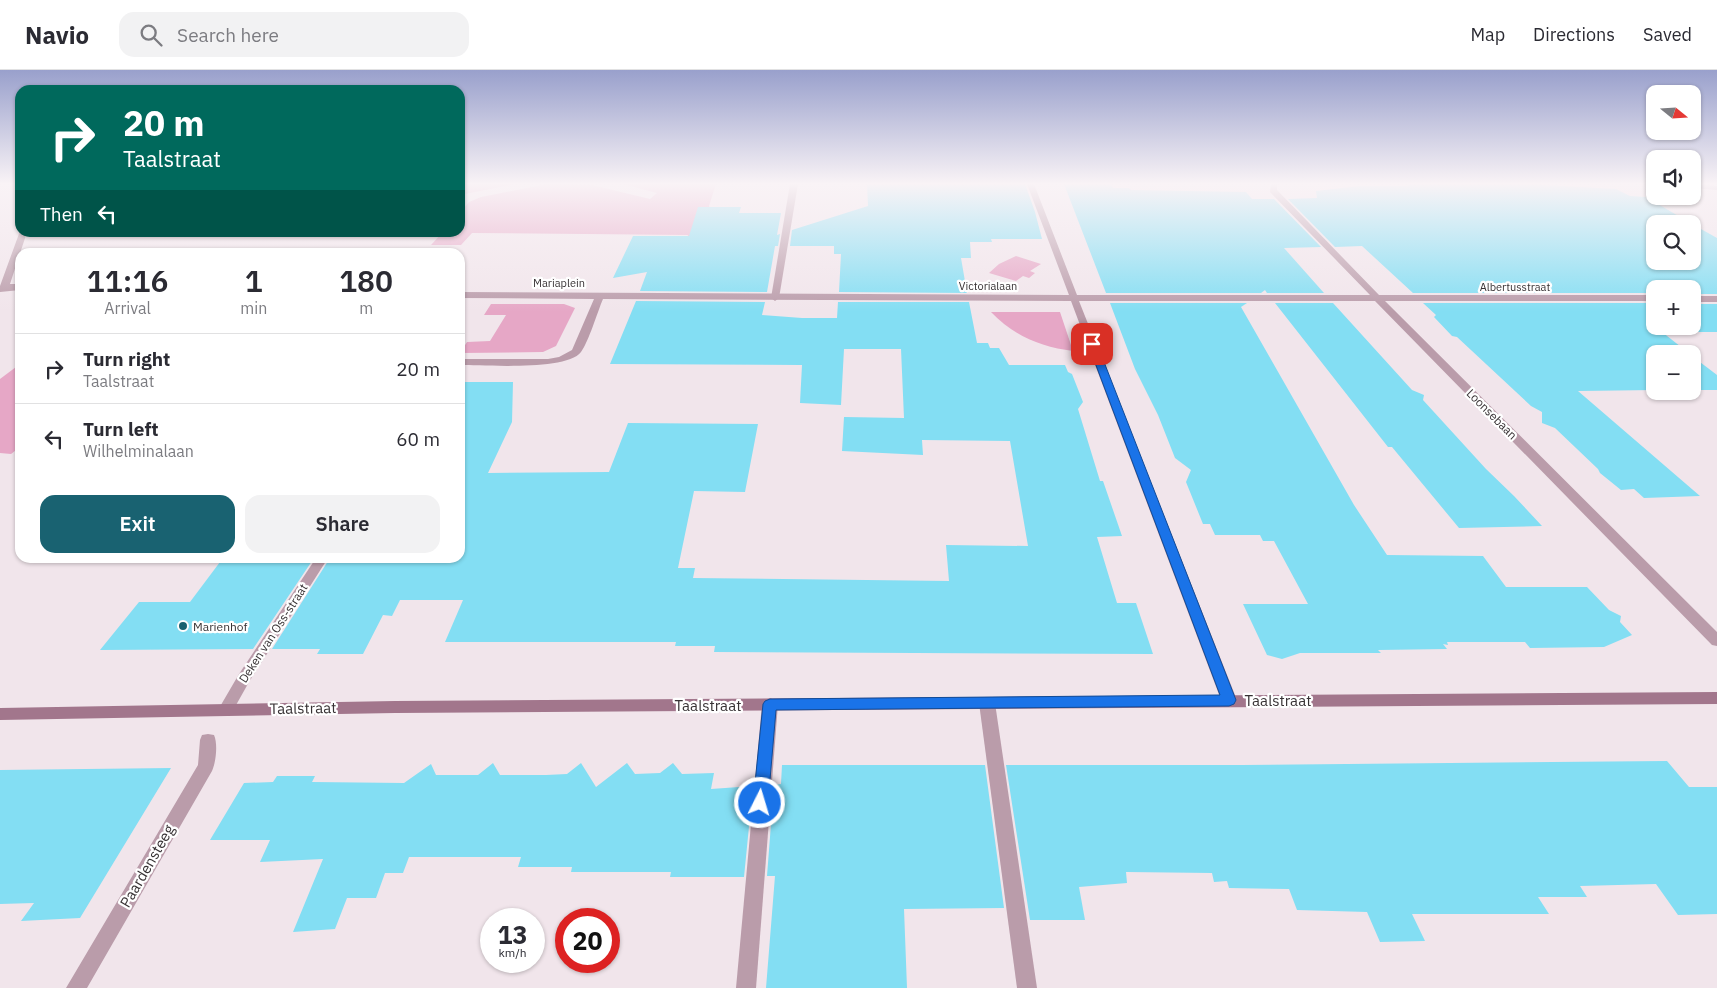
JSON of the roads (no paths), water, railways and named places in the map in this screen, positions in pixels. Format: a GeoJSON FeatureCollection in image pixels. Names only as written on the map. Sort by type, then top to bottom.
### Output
{"type":"FeatureCollection","features":[{"type":"Feature","properties":{"kind":"main road","name":"Taalstraat"},"geometry":{"type":"LineString","coordinates":[[0,714],[770,704],[1717,698]]}},
{"type":"Feature","properties":{"kind":"street"},"geometry":{"type":"LineString","coordinates":[[775,298],[787,227]]}},
{"type":"Feature","properties":{"kind":"street"},"geometry":{"type":"LineString","coordinates":[[1047,227],[1229,700]]}},
{"type":"Feature","properties":{"kind":"street","name":"Loonsebaan"},"geometry":{"type":"LineString","coordinates":[[1308,227],[1376,298],[1717,641]]}},
{"type":"Feature","properties":{"kind":"street"},"geometry":{"type":"LineString","coordinates":[[15,253],[2,288],[15,287]]}},
{"type":"Feature","properties":{"kind":"street","name":"Mariaplein"},"geometry":{"type":"LineString","coordinates":[[465,295],[600,296],[576,352],[562,359],[548,362],[465,362]]}},
{"type":"Feature","properties":{"kind":"street","name":"Victorialaan"},"geometry":{"type":"LineString","coordinates":[[600,296],[775,298],[1376,298]]}},
{"type":"Feature","properties":{"kind":"street","name":"Albertusstraat"},"geometry":{"type":"LineString","coordinates":[[1376,298],[1646,298]]}},
{"type":"Feature","properties":{"kind":"street"},"geometry":{"type":"LineString","coordinates":[[1701,299],[1717,299]]}},
{"type":"Feature","properties":{"kind":"street","name":"Deken van Oss-straat"},"geometry":{"type":"LineString","coordinates":[[226,710],[244,678],[319,563]]}},
{"type":"Feature","properties":{"kind":"street"},"geometry":{"type":"LineString","coordinates":[[987,703],[1027,988]]}},
{"type":"Feature","properties":{"kind":"street"},"geometry":{"type":"LineString","coordinates":[[746,988],[770,704]]}},
{"type":"Feature","properties":{"kind":"street","name":"Paardensteeg"},"geometry":{"type":"LineString","coordinates":[[76,988],[206,766],[208,740]]}},
{"type":"Feature","properties":{"kind":"place","name":"Marienhof"},"geometry":{"type":"Point","coordinates":[183,626]}}]}
